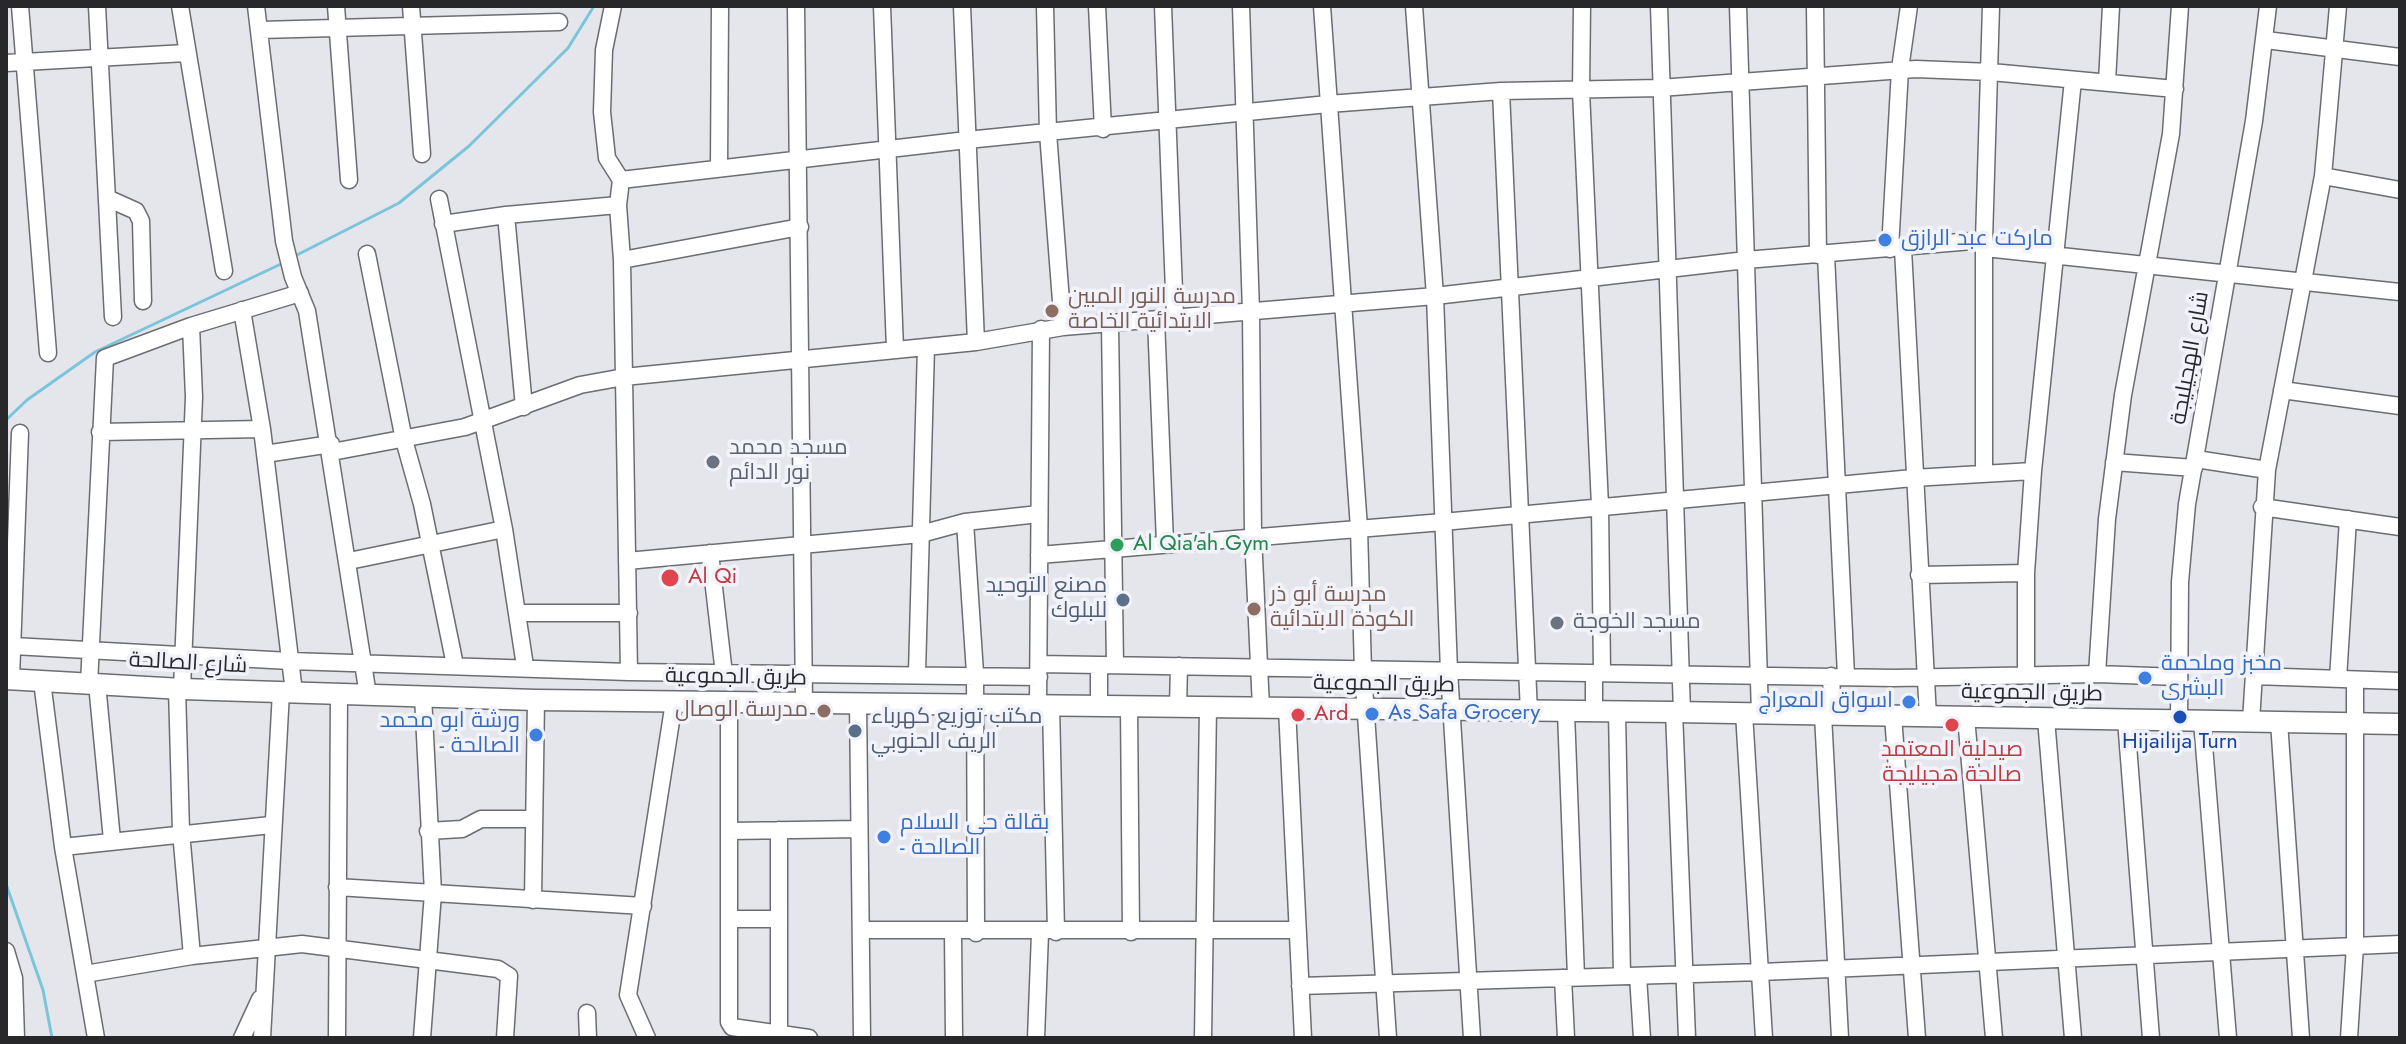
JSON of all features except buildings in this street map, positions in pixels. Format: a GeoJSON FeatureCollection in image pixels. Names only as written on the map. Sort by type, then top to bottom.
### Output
{"type":"FeatureCollection","features":[{"type":"Feature","properties":{"kind":"main road","name":"شارع الصالحة"},"geometry":{"type":"LineString","coordinates":[[8,679],[368,695]]}},
{"type":"Feature","properties":{"kind":"main road","name":"طريق الجموعية"},"geometry":{"type":"LineString","coordinates":[[368,695],[729,703],[973,703],[2400,724]]}},
{"type":"Feature","properties":{"kind":"street"},"geometry":{"type":"LineString","coordinates":[[20,6],[48,353]]}},
{"type":"Feature","properties":{"kind":"street"},"geometry":{"type":"LineString","coordinates":[[97,6],[113,317]]}},
{"type":"Feature","properties":{"kind":"street"},"geometry":{"type":"LineString","coordinates":[[180,6],[224,271]]}},
{"type":"Feature","properties":{"kind":"street"},"geometry":{"type":"LineString","coordinates":[[256,6],[284,241],[293,277],[307,311],[332,448],[368,695]]}},
{"type":"Feature","properties":{"kind":"street"},"geometry":{"type":"LineString","coordinates":[[336,6],[349,180]]}},
{"type":"Feature","properties":{"kind":"street"},"geometry":{"type":"LineString","coordinates":[[411,6],[422,154]]}},
{"type":"Feature","properties":{"kind":"street"},"geometry":{"type":"LineString","coordinates":[[613,6],[604,50],[602,112],[607,158],[621,180],[618,205],[622,260],[629,672]]}},
{"type":"Feature","properties":{"kind":"street"},"geometry":{"type":"LineString","coordinates":[[719,167],[720,6]]}},
{"type":"Feature","properties":{"kind":"street"},"geometry":{"type":"LineString","coordinates":[[796,6],[804,703]]}},
{"type":"Feature","properties":{"kind":"street"},"geometry":{"type":"LineString","coordinates":[[882,6],[895,349]]}},
{"type":"Feature","properties":{"kind":"street"},"geometry":{"type":"LineString","coordinates":[[962,6],[976,342]]}},
{"type":"Feature","properties":{"kind":"street"},"geometry":{"type":"LineString","coordinates":[[1045,6],[1048,133],[1063,327]]}},
{"type":"Feature","properties":{"kind":"street"},"geometry":{"type":"LineString","coordinates":[[1097,6],[1103,129]]}},
{"type":"Feature","properties":{"kind":"street"},"geometry":{"type":"LineString","coordinates":[[1163,6],[1175,317]]}},
{"type":"Feature","properties":{"kind":"street"},"geometry":{"type":"LineString","coordinates":[[1241,6],[1251,312],[1253,535],[1261,708]]}},
{"type":"Feature","properties":{"kind":"street"},"geometry":{"type":"LineString","coordinates":[[1322,6],[1359,528],[1363,671],[1388,1038]]}},
{"type":"Feature","properties":{"kind":"street"},"geometry":{"type":"LineString","coordinates":[[1414,6],[1435,296],[1449,671],[1472,1038]]}},
{"type":"Feature","properties":{"kind":"street"},"geometry":{"type":"LineString","coordinates":[[1582,6],[1581,91],[1600,506],[1598,673],[1594,712]]}},
{"type":"Feature","properties":{"kind":"street"},"geometry":{"type":"LineString","coordinates":[[1659,6],[1682,675],[1678,712],[1687,1038]]}},
{"type":"Feature","properties":{"kind":"street"},"geometry":{"type":"LineString","coordinates":[[1738,6],[1758,675],[1752,714],[1764,1038]]}},
{"type":"Feature","properties":{"kind":"street"},"geometry":{"type":"LineString","coordinates":[[1815,6],[1822,255],[1838,484],[1838,676],[1828,715],[1840,1038]]}},
{"type":"Feature","properties":{"kind":"street"},"geometry":{"type":"LineString","coordinates":[[1909,6],[1900,69],[1896,249],[1928,717]]}},
{"type":"Feature","properties":{"kind":"street"},"geometry":{"type":"LineString","coordinates":[[1984,472],[1984,244],[1991,6]]}},
{"type":"Feature","properties":{"kind":"street"},"geometry":{"type":"LineString","coordinates":[[2107,82],[2111,6]]}},
{"type":"Feature","properties":{"kind":"street"},"geometry":{"type":"LineString","coordinates":[[2097,674],[2114,462],[2171,134],[2180,6]]}},
{"type":"Feature","properties":{"kind":"street","name":"شارع الهجيليجة"},"geometry":{"type":"LineString","coordinates":[[2179,720],[2182,551],[2266,40],[2268,6]]}},
{"type":"Feature","properties":{"kind":"street"},"geometry":{"type":"LineString","coordinates":[[2251,721],[2262,507],[2323,176],[2338,6]]}},
{"type":"Feature","properties":{"kind":"street"},"geometry":{"type":"LineString","coordinates":[[260,30],[413,26],[520,15],[559,22]]}},
{"type":"Feature","properties":{"kind":"street"},"geometry":{"type":"LineString","coordinates":[[2266,40],[2400,57]]}},
{"type":"Feature","properties":{"kind":"street"},"geometry":{"type":"LineString","coordinates":[[6,63],[186,53]]}},
{"type":"Feature","properties":{"kind":"street"},"geometry":{"type":"LineString","coordinates":[[621,180],[967,140],[1166,123],[1328,104],[1501,91],[1660,88],[1900,69],[1991,72],[2175,89]]}},
{"type":"Feature","properties":{"kind":"street"},"geometry":{"type":"LineString","coordinates":[[2026,675],[2026,573],[2033,471],[2073,80]]}},
{"type":"Feature","properties":{"kind":"street"},"geometry":{"type":"LineString","coordinates":[[1501,91],[1513,288],[1529,712]]}},
{"type":"Feature","properties":{"kind":"street"},"geometry":{"type":"LineString","coordinates":[[2323,176],[2400,190]]}},
{"type":"Feature","properties":{"kind":"street"},"geometry":{"type":"LineString","coordinates":[[107,198],[136,211],[141,221],[143,301]]}},
{"type":"Feature","properties":{"kind":"street"},"geometry":{"type":"LineString","coordinates":[[439,199],[504,529],[525,666]]}},
{"type":"Feature","properties":{"kind":"street"},"geometry":{"type":"LineString","coordinates":[[443,224],[618,205]]}},
{"type":"Feature","properties":{"kind":"street"},"geometry":{"type":"LineString","coordinates":[[506,215],[524,407]]}},
{"type":"Feature","properties":{"kind":"street"},"geometry":{"type":"LineString","coordinates":[[622,260],[800,227]]}},
{"type":"Feature","properties":{"kind":"street"},"geometry":{"type":"LineString","coordinates":[[265,454],[404,440],[482,421],[580,385],[624,377],[976,342],[1041,329],[1435,296],[1746,260],[1984,244],[2057,255],[2400,292]]}},
{"type":"Feature","properties":{"kind":"street"},"geometry":{"type":"LineString","coordinates":[[367,254],[404,440],[455,665]]}},
{"type":"Feature","properties":{"kind":"street"},"geometry":{"type":"LineString","coordinates":[[112,840],[90,649],[105,358],[191,326],[300,293]]}},
{"type":"Feature","properties":{"kind":"street"},"geometry":{"type":"LineString","coordinates":[[242,310],[262,429],[290,661],[271,825],[262,1038]]}},
{"type":"Feature","properties":{"kind":"street"},"geometry":{"type":"LineString","coordinates":[[1156,319],[1165,543]]}},
{"type":"Feature","properties":{"kind":"street"},"geometry":{"type":"LineString","coordinates":[[1099,706],[1107,665],[1114,548],[1110,324]]}},
{"type":"Feature","properties":{"kind":"street"},"geometry":{"type":"LineString","coordinates":[[191,326],[192,432],[179,689],[181,832],[192,956]]}},
{"type":"Feature","properties":{"kind":"street"},"geometry":{"type":"LineString","coordinates":[[1036,1038],[1048,932],[1045,704],[1039,670],[1041,329]]}},
{"type":"Feature","properties":{"kind":"street"},"geometry":{"type":"LineString","coordinates":[[917,673],[926,347]]}},
{"type":"Feature","properties":{"kind":"street"},"geometry":{"type":"LineString","coordinates":[[2282,390],[2400,406]]}},
{"type":"Feature","properties":{"kind":"street"},"geometry":{"type":"LineString","coordinates":[[100,432],[262,429]]}},
{"type":"Feature","properties":{"kind":"street"},"geometry":{"type":"LineString","coordinates":[[8,679],[13,646],[20,433]]}},
{"type":"Feature","properties":{"kind":"street"},"geometry":{"type":"LineString","coordinates":[[2114,462],[2195,463],[2267,470]]}},
{"type":"Feature","properties":{"kind":"street"},"geometry":{"type":"LineString","coordinates":[[1039,555],[1522,515],[1838,484],[2033,471]]}},
{"type":"Feature","properties":{"kind":"street"},"geometry":{"type":"LineString","coordinates":[[2262,507],[2400,527]]}},
{"type":"Feature","properties":{"kind":"street"},"geometry":{"type":"LineString","coordinates":[[627,561],[921,534],[965,522],[1039,514]]}},
{"type":"Feature","properties":{"kind":"street"},"geometry":{"type":"LineString","coordinates":[[2348,519],[2346,680],[2353,723],[2355,946],[2349,1038]]}},
{"type":"Feature","properties":{"kind":"street"},"geometry":{"type":"LineString","coordinates":[[965,522],[975,673],[976,933]]}},
{"type":"Feature","properties":{"kind":"street"},"geometry":{"type":"LineString","coordinates":[[349,561],[430,547],[504,529]]}},
{"type":"Feature","properties":{"kind":"street"},"geometry":{"type":"LineString","coordinates":[[710,553],[724,674]]}},
{"type":"Feature","properties":{"kind":"street"},"geometry":{"type":"LineString","coordinates":[[1919,575],[2026,573]]}},
{"type":"Feature","properties":{"kind":"street"},"geometry":{"type":"LineString","coordinates":[[519,613],[629,613]]}},
{"type":"Feature","properties":{"kind":"street"},"geometry":{"type":"LineString","coordinates":[[13,646],[290,661],[724,674],[975,673],[1107,665],[1682,675],[1925,677],[2097,674],[2179,677]]}},
{"type":"Feature","properties":{"kind":"street"},"geometry":{"type":"LineString","coordinates":[[1178,707],[1179,666]]}},
{"type":"Feature","properties":{"kind":"street"},"geometry":{"type":"LineString","coordinates":[[2254,676],[2400,681]]}},
{"type":"Feature","properties":{"kind":"street"},"geometry":{"type":"LineString","coordinates":[[42,681],[63,847],[96,1038]]}},
{"type":"Feature","properties":{"kind":"street"},"geometry":{"type":"LineString","coordinates":[[337,1038],[339,694]]}},
{"type":"Feature","properties":{"kind":"street"},"geometry":{"type":"LineString","coordinates":[[422,1038],[433,893],[423,696]]}},
{"type":"Feature","properties":{"kind":"street"},"geometry":{"type":"LineString","coordinates":[[533,900],[536,700]]}},
{"type":"Feature","properties":{"kind":"street"},"geometry":{"type":"LineString","coordinates":[[647,1038],[628,995],[674,702]]}},
{"type":"Feature","properties":{"kind":"street"},"geometry":{"type":"LineString","coordinates":[[729,703],[729,1022],[732,1027],[809,1038]]}},
{"type":"Feature","properties":{"kind":"street"},"geometry":{"type":"LineString","coordinates":[[858,703],[862,1038]]}},
{"type":"Feature","properties":{"kind":"street"},"geometry":{"type":"LineString","coordinates":[[1129,707],[1131,932]]}},
{"type":"Feature","properties":{"kind":"street"},"geometry":{"type":"LineString","coordinates":[[1203,1038],[1208,707]]}},
{"type":"Feature","properties":{"kind":"street"},"geometry":{"type":"LineString","coordinates":[[1287,708],[1303,1038]]}},
{"type":"Feature","properties":{"kind":"street"},"geometry":{"type":"LineString","coordinates":[[1566,712],[1569,978],[1566,1038]]}},
{"type":"Feature","properties":{"kind":"street"},"geometry":{"type":"LineString","coordinates":[[1617,712],[1630,976],[1642,1038]]}},
{"type":"Feature","properties":{"kind":"street"},"geometry":{"type":"LineString","coordinates":[[1893,716],[1917,1038]]}},
{"type":"Feature","properties":{"kind":"street"},"geometry":{"type":"LineString","coordinates":[[1966,717],[1994,1038]]}},
{"type":"Feature","properties":{"kind":"street"},"geometry":{"type":"LineString","coordinates":[[2046,719],[2073,1038]]}},
{"type":"Feature","properties":{"kind":"street"},"geometry":{"type":"LineString","coordinates":[[2126,720],[2151,1038]]}},
{"type":"Feature","properties":{"kind":"street"},"geometry":{"type":"LineString","coordinates":[[2202,721],[2228,1038]]}},
{"type":"Feature","properties":{"kind":"street"},"geometry":{"type":"LineString","coordinates":[[2279,722],[2301,1038]]}},
{"type":"Feature","properties":{"kind":"street"},"geometry":{"type":"LineString","coordinates":[[428,831],[462,829],[481,819],[534,819]]}},
{"type":"Feature","properties":{"kind":"street"},"geometry":{"type":"LineString","coordinates":[[63,847],[181,832],[271,825]]}},
{"type":"Feature","properties":{"kind":"street"},"geometry":{"type":"LineString","coordinates":[[730,831],[859,829]]}},
{"type":"Feature","properties":{"kind":"street"},"geometry":{"type":"LineString","coordinates":[[779,830],[779,1034]]}},
{"type":"Feature","properties":{"kind":"street"},"geometry":{"type":"LineString","coordinates":[[337,887],[643,906]]}},
{"type":"Feature","properties":{"kind":"street"},"geometry":{"type":"LineString","coordinates":[[730,919],[779,919]]}},
{"type":"Feature","properties":{"kind":"street"},"geometry":{"type":"LineString","coordinates":[[861,930],[953,933],[1296,930]]}},
{"type":"Feature","properties":{"kind":"street"},"geometry":{"type":"LineString","coordinates":[[953,933],[954,1038]]}},
{"type":"Feature","properties":{"kind":"street"},"geometry":{"type":"LineString","coordinates":[[85,974],[192,956],[302,944],[506,971],[509,976],[505,1038]]}},
{"type":"Feature","properties":{"kind":"street"},"geometry":{"type":"LineString","coordinates":[[1300,986],[1761,972],[2400,944]]}},
{"type":"Feature","properties":{"kind":"street"},"geometry":{"type":"LineString","coordinates":[[6,951],[14,978],[16,1038]]}},
{"type":"Feature","properties":{"kind":"street"},"geometry":{"type":"LineString","coordinates":[[242,1038],[262,994]]}},
{"type":"Feature","properties":{"kind":"street"},"geometry":{"type":"LineString","coordinates":[[587,1013],[588,1038]]}},
{"type":"Feature","properties":{"kind":"waterway"},"geometry":{"type":"LineString","coordinates":[[293,257],[399,203],[469,146],[568,48],[594,6]]}},
{"type":"Feature","properties":{"kind":"waterway"},"geometry":{"type":"LineString","coordinates":[[6,420],[27,400],[95,352],[283,263]]}},
{"type":"Feature","properties":{"kind":"waterway"},"geometry":{"type":"LineString","coordinates":[[6,884],[43,990],[52,1038]]}},
{"type":"Feature","properties":{"kind":"place","name":"ماركت عبد الرازق"},"geometry":{"type":"Point","coordinates":[1885,240]}},
{"type":"Feature","properties":{"kind":"place","name":"مدرسة النور المبين الابتدائية الخاصة"},"geometry":{"type":"Point","coordinates":[1052,311]}},
{"type":"Feature","properties":{"kind":"place","name":"مسجد محمد نور الدائم"},"geometry":{"type":"Point","coordinates":[713,462]}},
{"type":"Feature","properties":{"kind":"place","name":"Al Qia'ah Gym"},"geometry":{"type":"Point","coordinates":[1117,545]}},
{"type":"Feature","properties":{"kind":"place","name":"Al Qi"},"geometry":{"type":"Point","coordinates":[670,578]}},
{"type":"Feature","properties":{"kind":"place","name":"مصنع التوحيد للبلوك"},"geometry":{"type":"Point","coordinates":[1123,600]}},
{"type":"Feature","properties":{"kind":"place","name":"مدرسة أبو ذر الكودة الابتدائية"},"geometry":{"type":"Point","coordinates":[1254,609]}},
{"type":"Feature","properties":{"kind":"place","name":"مسجد الخوجة"},"geometry":{"type":"Point","coordinates":[1557,623]}},
{"type":"Feature","properties":{"kind":"place","name":"مخبز وملحمة البشرى"},"geometry":{"type":"Point","coordinates":[2145,678]}},
{"type":"Feature","properties":{"kind":"place","name":"اسواق المعراج"},"geometry":{"type":"Point","coordinates":[1909,702]}},
{"type":"Feature","properties":{"kind":"place","name":"مدرسة الوصال"},"geometry":{"type":"Point","coordinates":[824,711]}},
{"type":"Feature","properties":{"kind":"place","name":"As Safa Grocery"},"geometry":{"type":"Point","coordinates":[1372,714]}},
{"type":"Feature","properties":{"kind":"place","name":"Ard"},"geometry":{"type":"Point","coordinates":[1298,715]}},
{"type":"Feature","properties":{"kind":"place","name":"Hijailija Turn"},"geometry":{"type":"Point","coordinates":[2180,717]}},
{"type":"Feature","properties":{"kind":"place","name":"صيدلية المعتمد صالحة هجيليجة"},"geometry":{"type":"Point","coordinates":[1952,725]}},
{"type":"Feature","properties":{"kind":"place","name":"مكتب توزيع كهرباء الريف الجنوبي"},"geometry":{"type":"Point","coordinates":[855,731]}},
{"type":"Feature","properties":{"kind":"place","name":"ورشة ابو محمد - الصالحة"},"geometry":{"type":"Point","coordinates":[536,735]}},
{"type":"Feature","properties":{"kind":"place","name":"بقالة حي السلام - الصالحة"},"geometry":{"type":"Point","coordinates":[884,837]}}]}
